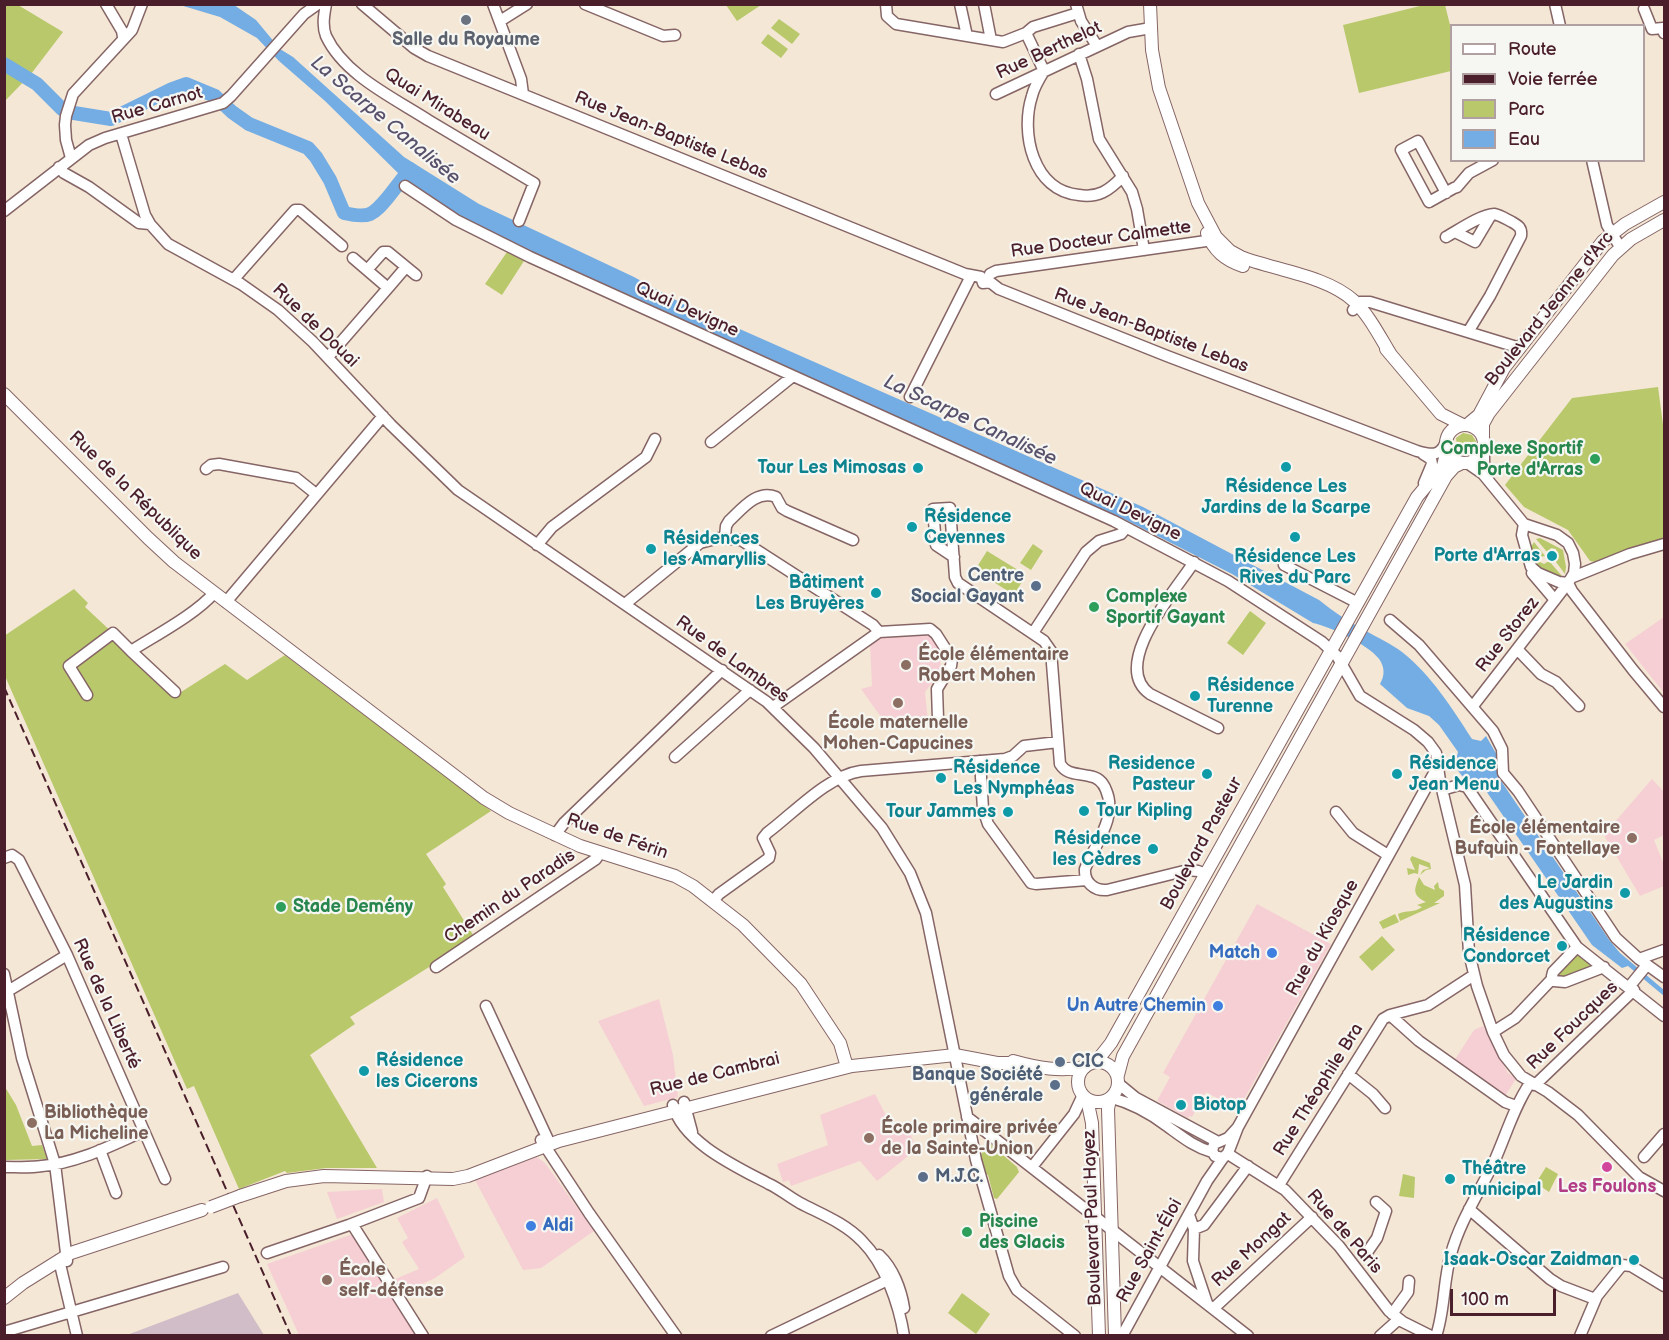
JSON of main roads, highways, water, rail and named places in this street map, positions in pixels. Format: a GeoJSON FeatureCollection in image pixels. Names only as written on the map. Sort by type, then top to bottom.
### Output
{"type":"FeatureCollection","features":[{"type":"Feature","properties":{"kind":"main road"},"geometry":{"type":"LineString","coordinates":[[1150,4],[1155,68],[1159,88],[1198,202],[1213,238],[1241,257],[1329,286],[1348,296],[1391,355],[1443,415],[1474,427],[1483,441],[1479,457],[1465,463],[1453,458],[1444,427],[1430,410],[1424,395]]}},
{"type":"Feature","properties":{"kind":"main road","name":"Boulevard Jeanne d'Arc"},"geometry":{"type":"LineString","coordinates":[[1465,425],[1481,412],[1499,375],[1603,241],[1625,224],[1665,202]]}},
{"type":"Feature","properties":{"kind":"main road","name":"Boulevard Jeanne d'Arc"},"geometry":{"type":"LineString","coordinates":[[1483,441],[1483,424],[1490,412],[1620,247],[1665,220]]}},
{"type":"Feature","properties":{"kind":"main road","name":"Rue de la République"},"geometry":{"type":"LineString","coordinates":[[4,394],[161,551],[304,661]]}},
{"type":"Feature","properties":{"kind":"main road"},"geometry":{"type":"LineString","coordinates":[[1447,443],[1453,429],[1465,425]]}},
{"type":"Feature","properties":{"kind":"main road","name":"Boulevard Pasteur"},"geometry":{"type":"LineString","coordinates":[[1090,1064],[1112,1043],[1354,608],[1418,497],[1443,466],[1447,443]]}},
{"type":"Feature","properties":{"kind":"main road","name":"Boulevard Pasteur"},"geometry":{"type":"LineString","coordinates":[[1118,1080],[1123,1056],[1446,476],[1454,467],[1465,463]]}},
{"type":"Feature","properties":{"kind":"main road","name":"Rue de Férin"},"geometry":{"type":"LineString","coordinates":[[304,661],[503,810],[600,853],[679,877],[713,901],[749,931],[805,989],[840,1043],[847,1063]]}},
{"type":"Feature","properties":{"kind":"main road","name":"Rue de Cambrai"},"geometry":{"type":"LineString","coordinates":[[4,1298],[63,1260],[286,1181],[318,1176],[453,1179],[468,1176],[545,1142],[847,1063],[954,1052],[997,1063],[1019,1063],[1051,1070],[1066,1071],[1090,1064]]}},
{"type":"Feature","properties":{"kind":"main road"},"geometry":{"type":"LineString","coordinates":[[1090,1064],[1110,1065],[1118,1080],[1111,1098],[1097,1103],[1083,1094],[1078,1078],[1090,1064]]}},
{"type":"Feature","properties":{"kind":"main road","name":"Rue de Cambrai"},"geometry":{"type":"LineString","coordinates":[[1051,1070],[1070,1079],[1083,1094]]}},
{"type":"Feature","properties":{"kind":"main road","name":"Boulevard Paul Hayez"},"geometry":{"type":"LineString","coordinates":[[1083,1094],[1092,1115],[1099,1335]]}},
{"type":"Feature","properties":{"kind":"main road","name":"Boulevard Paul Hayez"},"geometry":{"type":"LineString","coordinates":[[1111,1098],[1108,1109],[1115,1335]]}},
{"type":"Feature","properties":{"kind":"water"},"geometry":{"type":"Polygon","coordinates":[[[180,5],[234,5],[256,20],[280,49],[293,57],[404,157],[479,204],[634,277],[683,304],[1143,507],[1319,600],[1336,613],[1397,649],[1413,661],[1432,682],[1472,739],[1481,741],[1486,736],[1497,755],[1499,778],[1610,941],[1620,953],[1664,990],[1664,996],[1628,966],[1622,968],[1592,945],[1484,788],[1463,777],[1451,762],[1456,760],[1458,752],[1439,725],[1429,716],[1407,708],[1380,684],[1384,673],[1383,668],[1377,656],[1370,650],[1340,633],[1313,623],[1232,574],[1126,520],[506,241],[462,218],[403,178],[257,38],[220,17],[180,5]]]}},
{"type":"Feature","properties":{"kind":"waterway","name":"La Scarpe Canalisée"},"geometry":{"type":"LineString","coordinates":[[4,64],[37,84],[62,109],[111,119],[186,84],[215,96],[249,124],[308,148],[330,180],[344,213],[360,216],[375,211],[410,169]]}},
{"type":"Feature","properties":{"kind":"railway"},"geometry":{"type":"LineString","coordinates":[[4,687],[291,1336]]}},
{"type":"Feature","properties":{"kind":"place","name":"Salle du Royaume"},"geometry":{"type":"Point","coordinates":[466,20]}},
{"type":"Feature","properties":{"kind":"place","name":"Complexe Sportif Porte d'Arras"},"geometry":{"type":"Point","coordinates":[1595,459]}},
{"type":"Feature","properties":{"kind":"place","name":"Résidence Les Jardins de la Scarpe"},"geometry":{"type":"Point","coordinates":[1286,467]}},
{"type":"Feature","properties":{"kind":"place","name":"Tour Les Mimosas"},"geometry":{"type":"Point","coordinates":[918,468]}},
{"type":"Feature","properties":{"kind":"place","name":"Résidence Cevennes"},"geometry":{"type":"Point","coordinates":[912,527]}},
{"type":"Feature","properties":{"kind":"place","name":"Résidence Les Rives du Parc"},"geometry":{"type":"Point","coordinates":[1295,537]}},
{"type":"Feature","properties":{"kind":"place","name":"Résidences les Amaryllis"},"geometry":{"type":"Point","coordinates":[651,549]}},
{"type":"Feature","properties":{"kind":"place","name":"Porte d'Arras"},"geometry":{"type":"Point","coordinates":[1552,556]}},
{"type":"Feature","properties":{"kind":"place","name":"Centre Social Gayant"},"geometry":{"type":"Point","coordinates":[1036,586]}},
{"type":"Feature","properties":{"kind":"place","name":"Bâtiment Les Bruyères"},"geometry":{"type":"Point","coordinates":[876,593]}},
{"type":"Feature","properties":{"kind":"place","name":"Complexe Sportif Gayant"},"geometry":{"type":"Point","coordinates":[1094,607]}},
{"type":"Feature","properties":{"kind":"place","name":"École élémentaire Robert Mohen"},"geometry":{"type":"Point","coordinates":[906,665]}},
{"type":"Feature","properties":{"kind":"place","name":"Résidence Turenne"},"geometry":{"type":"Point","coordinates":[1195,696]}},
{"type":"Feature","properties":{"kind":"place","name":"École maternelle Mohen-Capucines"},"geometry":{"type":"Point","coordinates":[898,703]}},
{"type":"Feature","properties":{"kind":"place","name":"Residence Pasteur"},"geometry":{"type":"Point","coordinates":[1207,774]}},
{"type":"Feature","properties":{"kind":"place","name":"Résidence Jean Menu"},"geometry":{"type":"Point","coordinates":[1397,774]}},
{"type":"Feature","properties":{"kind":"place","name":"Résidence Les Nymphéas"},"geometry":{"type":"Point","coordinates":[941,778]}},
{"type":"Feature","properties":{"kind":"place","name":"Tour Kipling"},"geometry":{"type":"Point","coordinates":[1084,811]}},
{"type":"Feature","properties":{"kind":"place","name":"Tour Jammes"},"geometry":{"type":"Point","coordinates":[1008,812]}},
{"type":"Feature","properties":{"kind":"place","name":"École élémentaire Bufquin - Fontellaye"},"geometry":{"type":"Point","coordinates":[1632,838]}},
{"type":"Feature","properties":{"kind":"place","name":"Résidence les Cèdres"},"geometry":{"type":"Point","coordinates":[1153,849]}},
{"type":"Feature","properties":{"kind":"place","name":"Le Jardin des Augustins"},"geometry":{"type":"Point","coordinates":[1625,893]}},
{"type":"Feature","properties":{"kind":"place","name":"Stade Demény"},"geometry":{"type":"Point","coordinates":[281,907]}},
{"type":"Feature","properties":{"kind":"place","name":"Résidence Condorcet"},"geometry":{"type":"Point","coordinates":[1562,946]}},
{"type":"Feature","properties":{"kind":"place","name":"Match"},"geometry":{"type":"Point","coordinates":[1272,953]}},
{"type":"Feature","properties":{"kind":"place","name":"Un Autre Chemin"},"geometry":{"type":"Point","coordinates":[1218,1006]}},
{"type":"Feature","properties":{"kind":"place","name":"CIC"},"geometry":{"type":"Point","coordinates":[1060,1062]}},
{"type":"Feature","properties":{"kind":"place","name":"Résidence les Cicerons"},"geometry":{"type":"Point","coordinates":[364,1071]}},
{"type":"Feature","properties":{"kind":"place","name":"Banque Société générale"},"geometry":{"type":"Point","coordinates":[1055,1085]}},
{"type":"Feature","properties":{"kind":"place","name":"Biotop"},"geometry":{"type":"Point","coordinates":[1181,1105]}},
{"type":"Feature","properties":{"kind":"place","name":"Bibliothèque La Micheline"},"geometry":{"type":"Point","coordinates":[32,1123]}},
{"type":"Feature","properties":{"kind":"place","name":"École primaire privée de la Sainte-Union"},"geometry":{"type":"Point","coordinates":[869,1138]}},
{"type":"Feature","properties":{"kind":"place","name":"Les Foulons"},"geometry":{"type":"Point","coordinates":[1607,1167]}},
{"type":"Feature","properties":{"kind":"place","name":"M.J.C."},"geometry":{"type":"Point","coordinates":[923,1177]}},
{"type":"Feature","properties":{"kind":"place","name":"Théâtre municipal"},"geometry":{"type":"Point","coordinates":[1450,1179]}},
{"type":"Feature","properties":{"kind":"place","name":"Aldi"},"geometry":{"type":"Point","coordinates":[531,1226]}},
{"type":"Feature","properties":{"kind":"place","name":"Piscine des Glacis"},"geometry":{"type":"Point","coordinates":[967,1232]}},
{"type":"Feature","properties":{"kind":"place","name":"Isaak-Oscar Zaidman"},"geometry":{"type":"Point","coordinates":[1634,1260]}},
{"type":"Feature","properties":{"kind":"place","name":"École self-défense"},"geometry":{"type":"Point","coordinates":[327,1280]}}]}
